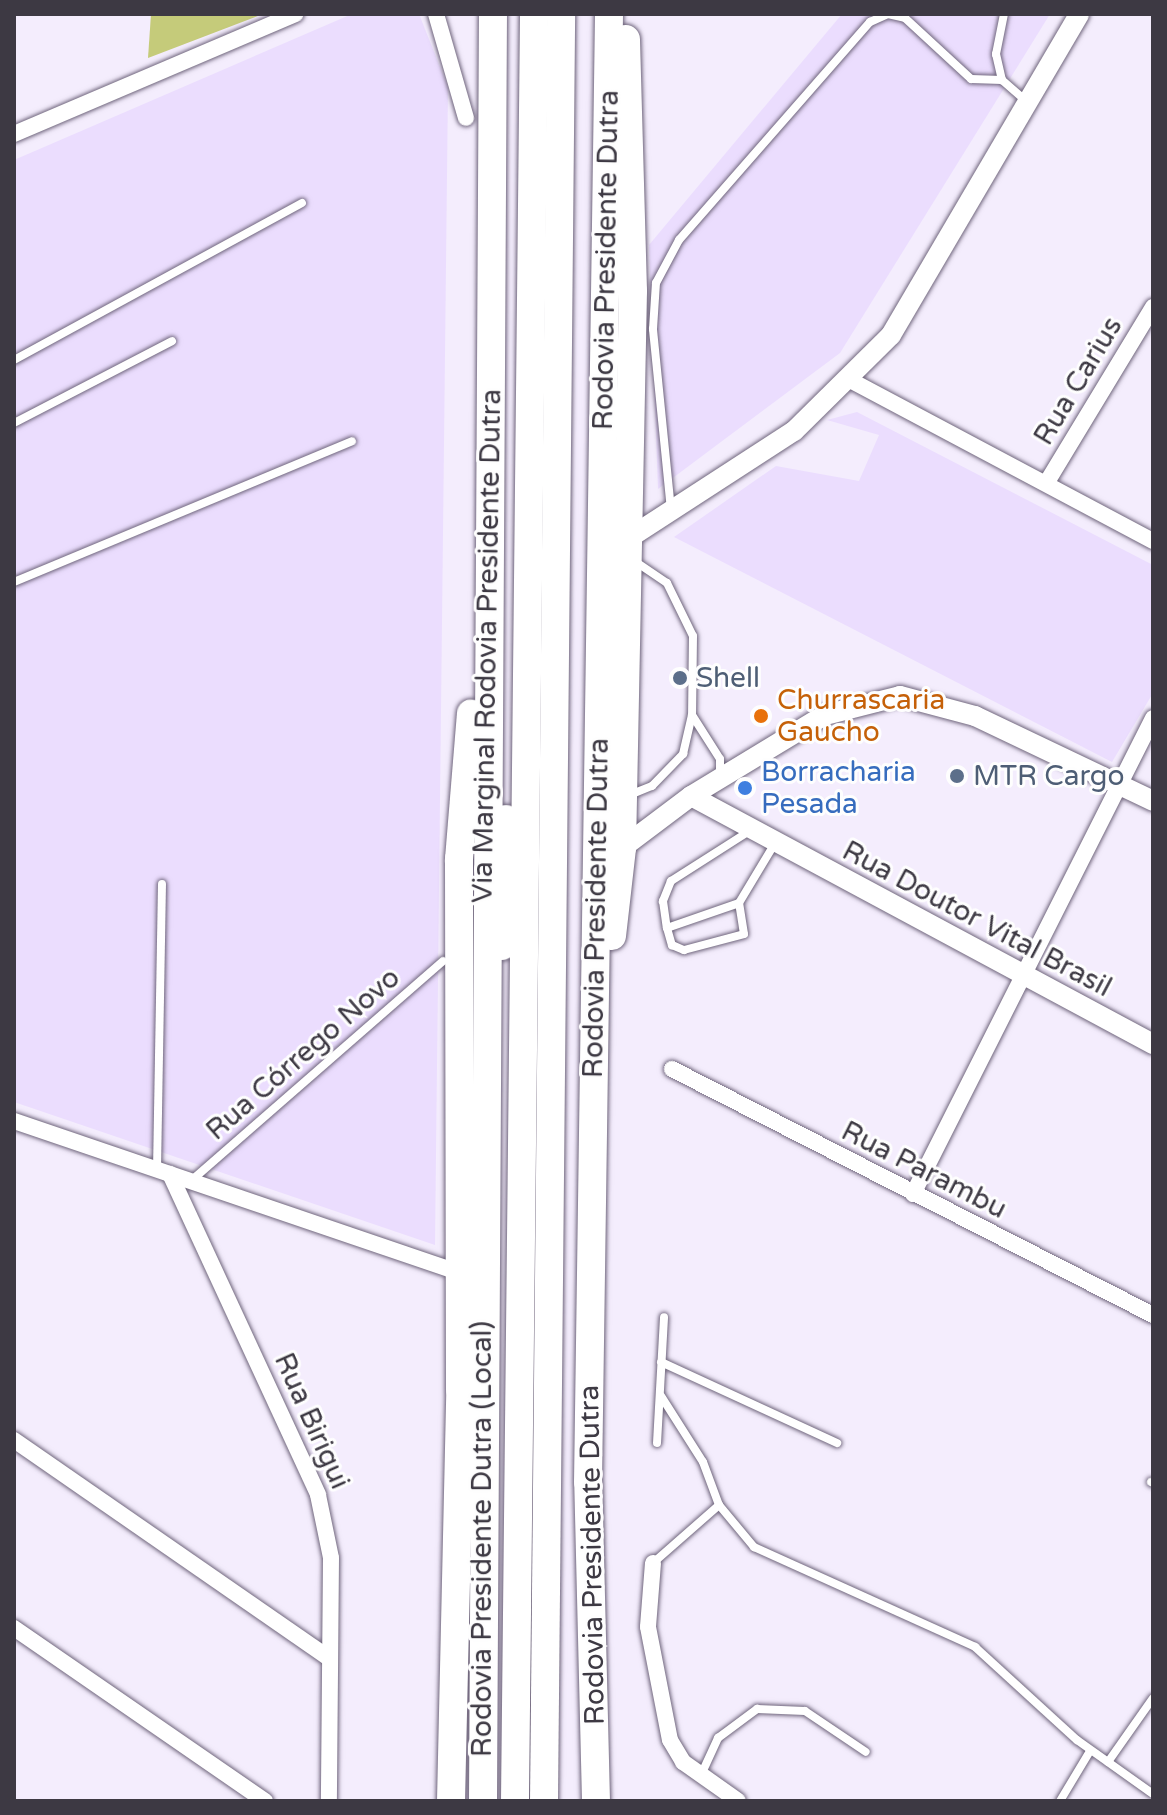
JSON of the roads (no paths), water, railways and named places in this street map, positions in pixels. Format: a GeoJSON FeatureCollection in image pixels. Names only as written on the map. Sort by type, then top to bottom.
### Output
{"type":"FeatureCollection","features":[{"type":"Feature","properties":{"kind":"highway","name":"Via Marginal Rodovia Presidente Dutra"},"geometry":{"type":"LineString","coordinates":[[481,1278],[493,14]]}},
{"type":"Feature","properties":{"kind":"highway"},"geometry":{"type":"LineString","coordinates":[[515,1801],[534,14]]}},
{"type":"Feature","properties":{"kind":"highway","name":"Rodovia Presidente Dutra"},"geometry":{"type":"LineString","coordinates":[[544,1801],[561,14]]}},
{"type":"Feature","properties":{"kind":"highway","name":"Rodovia Presidente Dutra"},"geometry":{"type":"LineString","coordinates":[[596,1801],[588,1482],[609,14]]}},
{"type":"Feature","properties":{"kind":"highway"},"geometry":{"type":"LineString","coordinates":[[592,1058],[603,1038],[622,848],[633,291],[625,14]]}},
{"type":"Feature","properties":{"kind":"highway"},"geometry":{"type":"LineString","coordinates":[[481,1278],[496,1220],[507,792],[519,499],[528,452]]}},
{"type":"Feature","properties":{"kind":"highway"},"geometry":{"type":"LineString","coordinates":[[451,1801],[460,1390],[459,859],[466,742],[486,646]]}},
{"type":"Feature","properties":{"kind":"highway","name":"Rodovia Presidente Dutra (Local)"},"geometry":{"type":"LineString","coordinates":[[481,1278],[483,1801]]}},
{"type":"Feature","properties":{"kind":"highway"},"geometry":{"type":"LineString","coordinates":[[588,1482],[603,1512],[615,1801]]}},
{"type":"Feature","properties":{"kind":"street"},"geometry":{"type":"LineString","coordinates":[[14,134],[295,14]]}},
{"type":"Feature","properties":{"kind":"street"},"geometry":{"type":"LineString","coordinates":[[436,14],[466,118]]}},
{"type":"Feature","properties":{"kind":"street"},"geometry":{"type":"LineString","coordinates":[[626,547],[671,513],[794,431],[850,380],[938,267],[1079,14]]}},
{"type":"Feature","properties":{"kind":"street","name":"Rua Carius"},"geometry":{"type":"LineString","coordinates":[[1047,482],[1153,307]]}},
{"type":"Feature","properties":{"kind":"street"},"geometry":{"type":"LineString","coordinates":[[850,380],[1153,541]]}},
{"type":"Feature","properties":{"kind":"street"},"geometry":{"type":"LineString","coordinates":[[622,848],[691,796],[825,715],[900,696],[936,701],[1153,801]]}},
{"type":"Feature","properties":{"kind":"street"},"geometry":{"type":"LineString","coordinates":[[913,1194],[1117,783],[1153,718]]}},
{"type":"Feature","properties":{"kind":"street","name":"Rua Doutor Vital Brasil"},"geometry":{"type":"LineString","coordinates":[[691,796],[1021,980],[1153,1044]]}},
{"type":"Feature","properties":{"kind":"street"},"geometry":{"type":"LineString","coordinates":[[623,803],[658,818]]}},
{"type":"Feature","properties":{"kind":"street","name":"Rua Parambu"},"geometry":{"type":"LineString","coordinates":[[672,1069],[1153,1315]]}},
{"type":"Feature","properties":{"kind":"street"},"geometry":{"type":"LineString","coordinates":[[14,1121],[449,1269]]}},
{"type":"Feature","properties":{"kind":"street","name":"Rua Birigui"},"geometry":{"type":"LineString","coordinates":[[164,1172],[318,1495],[331,1558],[329,1801]]}},
{"type":"Feature","properties":{"kind":"street"},"geometry":{"type":"LineString","coordinates":[[14,1440],[330,1659]]}},
{"type":"Feature","properties":{"kind":"street"},"geometry":{"type":"LineString","coordinates":[[653,1563],[648,1627],[670,1740],[701,1775],[738,1801]]}},
{"type":"Feature","properties":{"kind":"street"},"geometry":{"type":"LineString","coordinates":[[14,1628],[265,1801]]}},
{"type":"Feature","properties":{"kind":"lane"},"geometry":{"type":"LineString","coordinates":[[671,513],[653,329],[656,283],[679,240],[870,22],[888,14],[905,18],[971,79],[1002,80]]}},
{"type":"Feature","properties":{"kind":"lane"},"geometry":{"type":"LineString","coordinates":[[1004,14],[996,54],[1002,80],[1031,105]]}},
{"type":"Feature","properties":{"kind":"lane"},"geometry":{"type":"LineString","coordinates":[[14,360],[302,203]]}},
{"type":"Feature","properties":{"kind":"lane"},"geometry":{"type":"LineString","coordinates":[[14,423],[172,341]]}},
{"type":"Feature","properties":{"kind":"lane"},"geometry":{"type":"LineString","coordinates":[[14,582],[352,441]]}},
{"type":"Feature","properties":{"kind":"lane"},"geometry":{"type":"LineString","coordinates":[[623,803],[652,786],[683,754],[692,715],[693,636],[667,583],[626,547]]}},
{"type":"Feature","properties":{"kind":"lane"},"geometry":{"type":"LineString","coordinates":[[692,715],[720,759],[720,778]]}},
{"type":"Feature","properties":{"kind":"lane"},"geometry":{"type":"LineString","coordinates":[[752,829],[671,881],[663,901],[672,945],[684,950],[744,934],[739,903],[775,842]]}},
{"type":"Feature","properties":{"kind":"lane"},"geometry":{"type":"LineString","coordinates":[[162,884],[164,1172]]}},
{"type":"Feature","properties":{"kind":"lane"},"geometry":{"type":"LineString","coordinates":[[667,928],[739,903]]}},
{"type":"Feature","properties":{"kind":"lane","name":"Rua Córrego Novo"},"geometry":{"type":"LineString","coordinates":[[192,1180],[443,961]]}},
{"type":"Feature","properties":{"kind":"lane"},"geometry":{"type":"LineString","coordinates":[[657,1443],[664,1317]]}},
{"type":"Feature","properties":{"kind":"lane"},"geometry":{"type":"LineString","coordinates":[[661,1362],[837,1443]]}},
{"type":"Feature","properties":{"kind":"lane"},"geometry":{"type":"LineString","coordinates":[[661,1396],[703,1462],[719,1505],[739,1534],[776,1561],[975,1647],[1090,1751],[1153,1794]]}},
{"type":"Feature","properties":{"kind":"lane"},"geometry":{"type":"LineString","coordinates":[[653,1563],[719,1505]]}},
{"type":"Feature","properties":{"kind":"lane"},"geometry":{"type":"LineString","coordinates":[[1108,1762],[1153,1698]]}},
{"type":"Feature","properties":{"kind":"lane"},"geometry":{"type":"LineString","coordinates":[[701,1775],[718,1738],[757,1709],[805,1711],[866,1752]]}},
{"type":"Feature","properties":{"kind":"lane"},"geometry":{"type":"LineString","coordinates":[[1060,1801],[1090,1751]]}},
{"type":"Feature","properties":{"kind":"place","name":"Shell"},"geometry":{"type":"Point","coordinates":[680,678]}},
{"type":"Feature","properties":{"kind":"place","name":"Churrascaria Gaucho"},"geometry":{"type":"Point","coordinates":[761,716]}},
{"type":"Feature","properties":{"kind":"place","name":"MTR Cargo"},"geometry":{"type":"Point","coordinates":[957,776]}},
{"type":"Feature","properties":{"kind":"place","name":"Borracharia Pesada"},"geometry":{"type":"Point","coordinates":[745,788]}}]}
